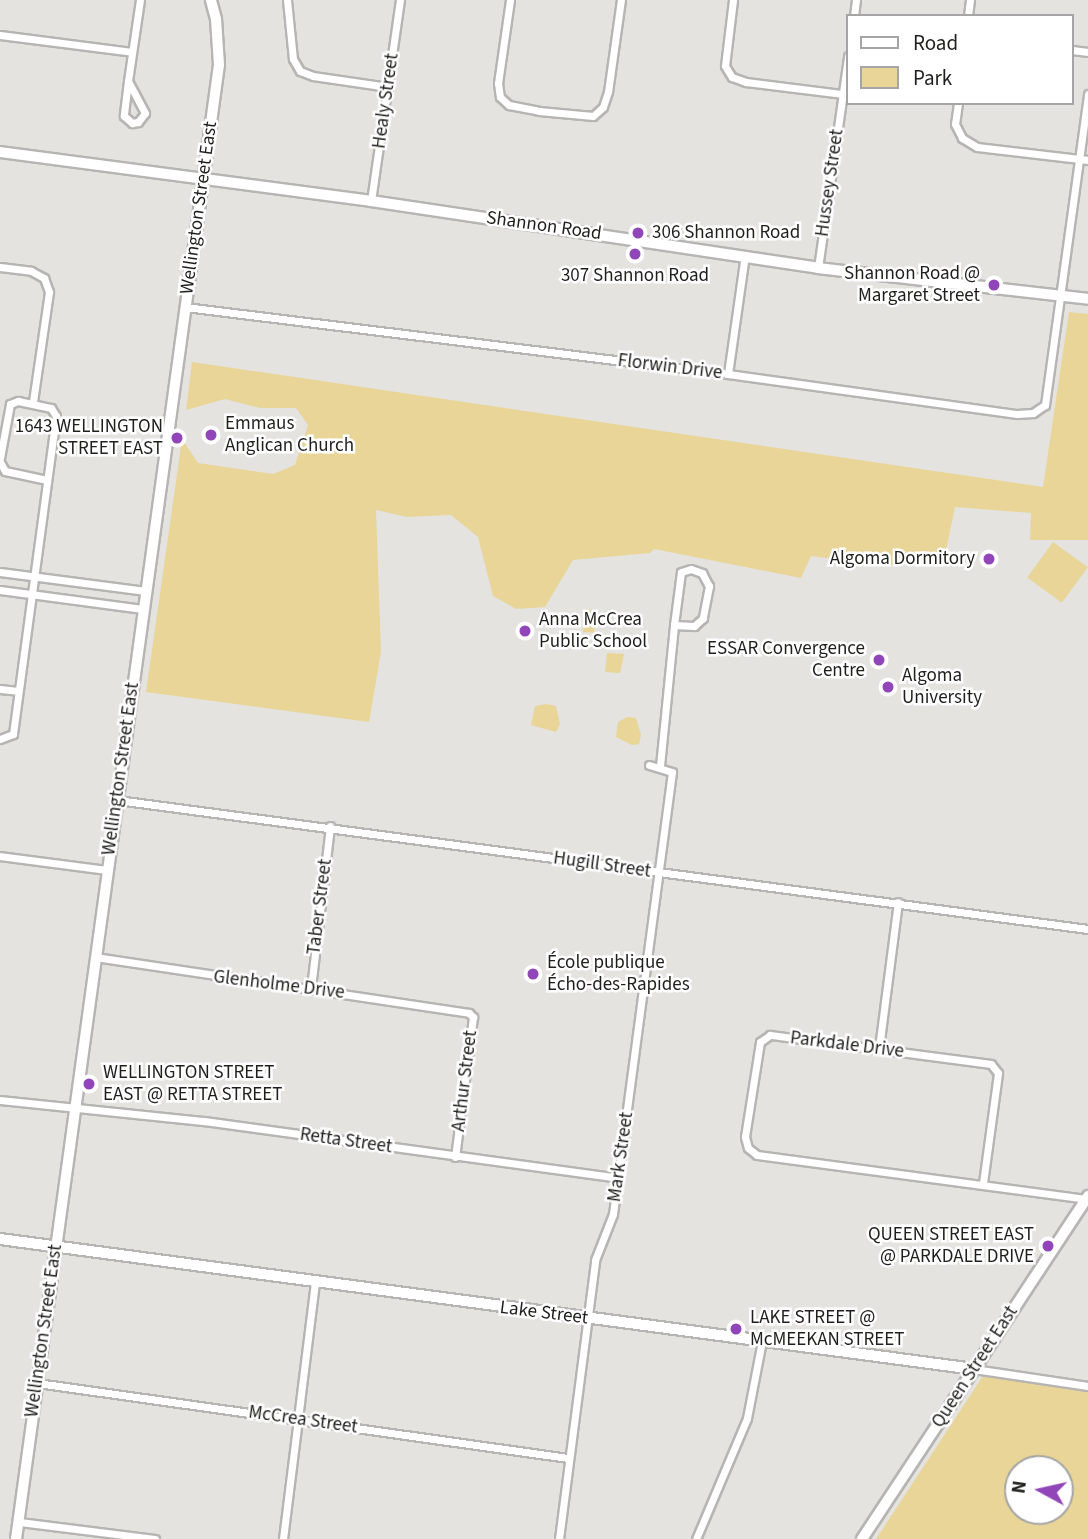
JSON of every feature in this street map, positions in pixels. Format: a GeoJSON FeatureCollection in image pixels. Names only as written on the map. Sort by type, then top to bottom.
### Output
{"type":"FeatureCollection","features":[{"type":"Feature","properties":{"kind":"street"},"geometry":{"type":"LineString","coordinates":[[128,81],[145,113],[138,122],[132,123],[124,116],[128,81],[132,52],[140,0]]}},
{"type":"Feature","properties":{"kind":"street","name":"Wellington Street East"},"geometry":{"type":"LineString","coordinates":[[16,1539],[94,957],[219,65],[219,44],[211,0]]}},
{"type":"Feature","properties":{"kind":"street"},"geometry":{"type":"LineString","coordinates":[[287,0],[293,58],[300,71],[313,76],[388,87]]}},
{"type":"Feature","properties":{"kind":"street","name":"Healy Street"},"geometry":{"type":"LineString","coordinates":[[372,201],[400,0]]}},
{"type":"Feature","properties":{"kind":"street"},"geometry":{"type":"LineString","coordinates":[[510,0],[498,83],[500,97],[509,105],[593,116],[603,107],[608,92],[621,0]]}},
{"type":"Feature","properties":{"kind":"street"},"geometry":{"type":"LineString","coordinates":[[733,0],[725,66],[732,77],[746,82],[843,94]]}},
{"type":"Feature","properties":{"kind":"street"},"geometry":{"type":"LineString","coordinates":[[0,34],[132,52]]}},
{"type":"Feature","properties":{"kind":"street","name":"Hussey Street"},"geometry":{"type":"LineString","coordinates":[[818,268],[846,71]]}},
{"type":"Feature","properties":{"kind":"street","name":"Florwin Drive"},"geometry":{"type":"LineString","coordinates":[[185,307],[1033,414],[1045,405],[1088,94]]}},
{"type":"Feature","properties":{"kind":"street"},"geometry":{"type":"LineString","coordinates":[[958,105],[955,124],[962,138],[978,147],[1088,160]]}},
{"type":"Feature","properties":{"kind":"street","name":"Shannon Road"},"geometry":{"type":"LineString","coordinates":[[0,152],[203,181],[372,201],[818,268],[1088,299]]}},
{"type":"Feature","properties":{"kind":"street"},"geometry":{"type":"LineString","coordinates":[[728,374],[745,255]]}},
{"type":"Feature","properties":{"kind":"street"},"geometry":{"type":"LineString","coordinates":[[0,267],[31,271],[44,278],[48,292],[33,402]]}},
{"type":"Feature","properties":{"kind":"street"},"geometry":{"type":"LineString","coordinates":[[0,738],[13,734],[56,416],[51,408],[33,402],[18,401],[10,404],[0,460],[5,471],[47,480]]}},
{"type":"Feature","properties":{"kind":"street"},"geometry":{"type":"LineString","coordinates":[[649,765],[660,766],[674,625],[681,572],[691,569],[702,573],[709,586],[703,618],[694,626],[674,625]]}},
{"type":"Feature","properties":{"kind":"street"},"geometry":{"type":"LineString","coordinates":[[0,572],[146,591]]}},
{"type":"Feature","properties":{"kind":"street"},"geometry":{"type":"LineString","coordinates":[[0,590],[143,609]]}},
{"type":"Feature","properties":{"kind":"street"},"geometry":{"type":"LineString","coordinates":[[0,689],[18,691]]}},
{"type":"Feature","properties":{"kind":"street","name":"Mark Street"},"geometry":{"type":"LineString","coordinates":[[559,1539],[586,1318],[598,1248],[613,1214],[672,772],[660,766]]}},
{"type":"Feature","properties":{"kind":"street","name":"Hugill Street"},"geometry":{"type":"LineString","coordinates":[[117,800],[330,826],[1088,929]]}},
{"type":"Feature","properties":{"kind":"street","name":"Taber Street"},"geometry":{"type":"LineString","coordinates":[[311,988],[330,826]]}},
{"type":"Feature","properties":{"kind":"street"},"geometry":{"type":"LineString","coordinates":[[0,856],[107,870]]}},
{"type":"Feature","properties":{"kind":"street"},"geometry":{"type":"LineString","coordinates":[[879,1048],[898,902]]}},
{"type":"Feature","properties":{"kind":"street","name":"Glenholme Drive"},"geometry":{"type":"LineString","coordinates":[[94,957],[249,982],[464,1010]]}},
{"type":"Feature","properties":{"kind":"street","name":"Arthur Street"},"geometry":{"type":"LineString","coordinates":[[456,1157],[473,1017],[464,1010]]}},
{"type":"Feature","properties":{"kind":"street","name":"Parkdale Drive"},"geometry":{"type":"LineString","coordinates":[[983,1183],[998,1073],[992,1064],[770,1035],[760,1042],[745,1137],[748,1148],[757,1155],[1087,1197]]}},
{"type":"Feature","properties":{"kind":"street","name":"Retta Street"},"geometry":{"type":"LineString","coordinates":[[0,1100],[204,1121],[618,1178]]}},
{"type":"Feature","properties":{"kind":"street","name":"Queen Street East"},"geometry":{"type":"LineString","coordinates":[[862,1539],[1087,1197]]}},
{"type":"Feature","properties":{"kind":"street","name":"Lake Street"},"geometry":{"type":"LineString","coordinates":[[0,1239],[1088,1386]]}},
{"type":"Feature","properties":{"kind":"street"},"geometry":{"type":"LineString","coordinates":[[283,1539],[315,1283]]}},
{"type":"Feature","properties":{"kind":"street"},"geometry":{"type":"LineString","coordinates":[[696,1539],[747,1418],[762,1342]]}},
{"type":"Feature","properties":{"kind":"street","name":"McCrea Street"},"geometry":{"type":"LineString","coordinates":[[37,1383],[568,1458]]}},
{"type":"Feature","properties":{"kind":"street"},"geometry":{"type":"LineString","coordinates":[[19,1521],[155,1539]]}},
{"type":"Feature","properties":{"kind":"green space"},"geometry":{"type":"Polygon","coordinates":[[[1069,312],[1088,314],[1088,540],[1030,540],[1031,513],[955,507],[945,555],[886,566],[811,556],[801,578],[654,549],[650,553],[573,560],[545,607],[516,609],[493,596],[478,537],[451,515],[407,517],[376,510],[381,652],[369,722],[146,692],[182,439],[198,463],[273,474],[295,465],[308,425],[296,408],[260,408],[225,399],[186,410],[192,362],[1043,487],[1069,312]]]}},
{"type":"Feature","properties":{"kind":"green space"},"geometry":{"type":"Polygon","coordinates":[[[1053,542],[1088,567],[1062,603],[1027,578],[1053,542]]]}},
{"type":"Feature","properties":{"kind":"green space"},"geometry":{"type":"Polygon","coordinates":[[[585,609],[596,610],[594,633],[583,632],[585,609]]]}},
{"type":"Feature","properties":{"kind":"green space"},"geometry":{"type":"Polygon","coordinates":[[[555,617],[577,618],[576,627],[555,626],[555,617]]]}},
{"type":"Feature","properties":{"kind":"green space"},"geometry":{"type":"Polygon","coordinates":[[[607,653],[624,654],[620,673],[605,672],[607,653]]]}},
{"type":"Feature","properties":{"kind":"green space"},"geometry":{"type":"Polygon","coordinates":[[[535,706],[556,706],[560,724],[556,732],[531,725],[535,706]]]}},
{"type":"Feature","properties":{"kind":"green space"},"geometry":{"type":"Polygon","coordinates":[[[627,717],[636,718],[641,735],[639,744],[632,745],[616,737],[618,722],[627,717]]]}},
{"type":"Feature","properties":{"kind":"green space"},"geometry":{"type":"Polygon","coordinates":[[[983,1376],[1088,1388],[1088,1539],[876,1539],[983,1376]]]}},
{"type":"Feature","properties":{"kind":"place","name":"306 Shannon Road"},"geometry":{"type":"Point","coordinates":[638,233]}},
{"type":"Feature","properties":{"kind":"place","name":"307 Shannon Road"},"geometry":{"type":"Point","coordinates":[635,254]}},
{"type":"Feature","properties":{"kind":"place","name":"Shannon Road @ Margaret Street"},"geometry":{"type":"Point","coordinates":[994,285]}},
{"type":"Feature","properties":{"kind":"place","name":"Emmaus Anglican Church"},"geometry":{"type":"Point","coordinates":[211,435]}},
{"type":"Feature","properties":{"kind":"place","name":"1643 WELLINGTON STREET EAST"},"geometry":{"type":"Point","coordinates":[177,438]}},
{"type":"Feature","properties":{"kind":"place","name":"Algoma Dormitory"},"geometry":{"type":"Point","coordinates":[989,559]}},
{"type":"Feature","properties":{"kind":"place","name":"Anna McCrea Public School"},"geometry":{"type":"Point","coordinates":[525,631]}},
{"type":"Feature","properties":{"kind":"place","name":"ESSAR Convergence Centre"},"geometry":{"type":"Point","coordinates":[879,660]}},
{"type":"Feature","properties":{"kind":"place","name":"Algoma University"},"geometry":{"type":"Point","coordinates":[888,687]}},
{"type":"Feature","properties":{"kind":"place","name":"École publique Écho-des-Rapides"},"geometry":{"type":"Point","coordinates":[533,974]}},
{"type":"Feature","properties":{"kind":"place","name":"WELLINGTON STREET EAST @ RETTA STREET"},"geometry":{"type":"Point","coordinates":[89,1084]}},
{"type":"Feature","properties":{"kind":"place","name":"QUEEN STREET EAST @ PARKDALE DRIVE"},"geometry":{"type":"Point","coordinates":[1048,1246]}},
{"type":"Feature","properties":{"kind":"place","name":"LAKE STREET @ McMEEKAN STREET"},"geometry":{"type":"Point","coordinates":[736,1329]}}]}
